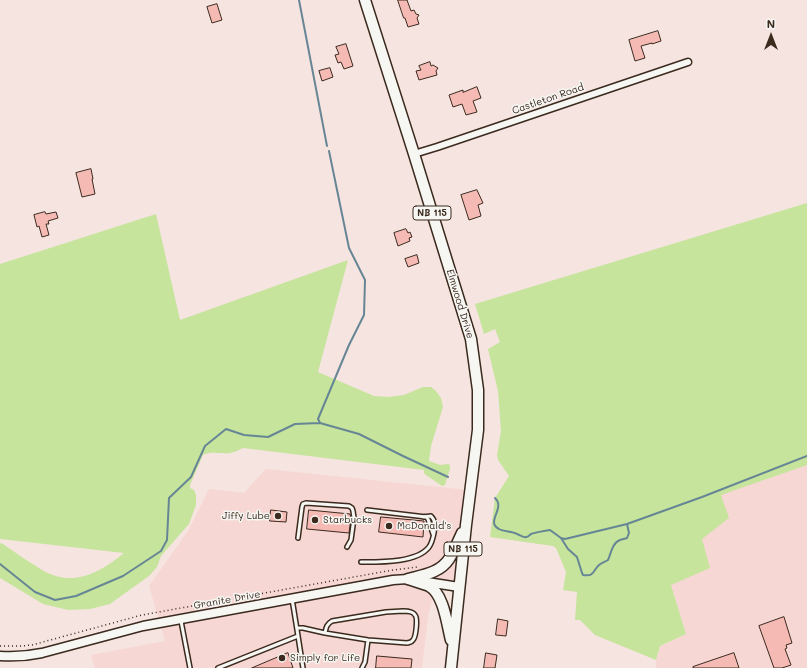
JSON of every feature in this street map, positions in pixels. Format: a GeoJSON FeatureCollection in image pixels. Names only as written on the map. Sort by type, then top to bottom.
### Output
{"type":"FeatureCollection","features":[{"type":"Feature","properties":{"kind":"main road","name":"Elmwood Drive"},"geometry":{"type":"LineString","coordinates":[[365,0],[472,339],[478,390],[478,430],[466,525],[451,668]]}},
{"type":"Feature","properties":{"kind":"main road"},"geometry":{"type":"LineString","coordinates":[[408,579],[436,571],[446,564],[450,559],[466,525]]}},
{"type":"Feature","properties":{"kind":"main road"},"geometry":{"type":"LineString","coordinates":[[408,579],[429,586],[434,590],[445,614],[452,649]]}},
{"type":"Feature","properties":{"kind":"street","name":"Castleton Road"},"geometry":{"type":"LineString","coordinates":[[414,154],[688,62]]}},
{"type":"Feature","properties":{"kind":"street","name":"Granite Drive"},"geometry":{"type":"LineString","coordinates":[[0,658],[42,653],[131,629],[393,580],[408,579],[459,587]]}},
{"type":"Feature","properties":{"kind":"lane"},"geometry":{"type":"LineString","coordinates":[[298,538],[303,504],[349,506],[352,508],[354,518],[351,540],[347,547]]}},
{"type":"Feature","properties":{"kind":"lane"},"geometry":{"type":"LineString","coordinates":[[361,562],[387,562],[421,555],[429,547],[433,536],[428,519],[423,517],[367,510]]}},
{"type":"Feature","properties":{"kind":"lane"},"geometry":{"type":"LineString","coordinates":[[292,599],[303,668]]}},
{"type":"Feature","properties":{"kind":"lane"},"geometry":{"type":"LineString","coordinates":[[297,628],[304,628],[325,633],[368,640],[407,643],[414,640],[417,618],[416,615],[408,612],[386,612],[329,623],[325,633]]}},
{"type":"Feature","properties":{"kind":"lane"},"geometry":{"type":"LineString","coordinates":[[180,619],[190,668]]}},
{"type":"Feature","properties":{"kind":"lane"},"geometry":{"type":"LineString","coordinates":[[218,668],[298,636]]}},
{"type":"Feature","properties":{"kind":"lane"},"geometry":{"type":"LineString","coordinates":[[362,668],[365,662],[368,640]]}},
{"type":"Feature","properties":{"kind":"path"},"geometry":{"type":"LineString","coordinates":[[0,646],[21,646],[32,644],[142,615],[417,567]]}},
{"type":"Feature","properties":{"kind":"shaded area"},"geometry":{"type":"Polygon","coordinates":[[[807,448],[807,668],[656,668],[656,660],[660,646],[686,634],[671,585],[690,498],[807,448]]]}},
{"type":"Feature","properties":{"kind":"shaded area"},"geometry":{"type":"Polygon","coordinates":[[[266,469],[468,490],[456,589],[435,587],[428,616],[422,668],[95,668],[91,655],[165,641],[149,586],[188,531],[209,489],[244,493],[266,469]]]}},
{"type":"Feature","properties":{"kind":"green space"},"geometry":{"type":"Polygon","coordinates":[[[807,203],[807,465],[721,495],[729,518],[702,539],[710,568],[671,585],[686,634],[660,646],[656,660],[595,635],[580,620],[575,620],[577,592],[563,590],[566,572],[556,548],[553,546],[490,537],[495,498],[509,476],[498,460],[497,455],[501,431],[498,391],[488,349],[500,342],[495,329],[484,334],[475,304],[807,203]]]}},
{"type":"Feature","properties":{"kind":"green space"},"geometry":{"type":"Polygon","coordinates":[[[156,214],[180,320],[348,260],[318,372],[374,396],[388,397],[404,395],[423,387],[431,387],[441,398],[443,407],[431,446],[429,461],[440,465],[448,464],[450,465],[450,469],[445,485],[442,486],[426,475],[424,470],[243,448],[230,453],[206,454],[203,455],[190,485],[190,488],[194,490],[196,495],[196,505],[189,524],[161,556],[157,567],[149,576],[110,604],[90,609],[68,610],[43,604],[0,578],[0,543],[42,570],[63,578],[82,577],[91,574],[108,565],[124,553],[0,539],[0,264],[156,214]]]}},
{"type":"Feature","properties":{"kind":"building"},"geometry":{"type":"Polygon","coordinates":[[[398,0],[407,0],[411,11],[414,10],[416,14],[419,15],[417,18],[419,24],[408,27],[398,0]]]}},
{"type":"Feature","properties":{"kind":"building"},"geometry":{"type":"Polygon","coordinates":[[[217,4],[222,20],[212,23],[207,7],[217,4]]]}},
{"type":"Feature","properties":{"kind":"building"},"geometry":{"type":"Polygon","coordinates":[[[658,31],[661,41],[641,46],[645,58],[635,61],[629,40],[658,31]]]}},
{"type":"Feature","properties":{"kind":"building"},"geometry":{"type":"Polygon","coordinates":[[[346,44],[353,66],[344,69],[341,62],[338,63],[335,55],[339,54],[336,47],[346,44]]]}},
{"type":"Feature","properties":{"kind":"building"},"geometry":{"type":"Polygon","coordinates":[[[430,62],[431,66],[433,65],[438,68],[436,71],[437,75],[419,80],[416,71],[421,70],[419,66],[430,62]]]}},
{"type":"Feature","properties":{"kind":"building"},"geometry":{"type":"Polygon","coordinates":[[[330,68],[333,77],[322,81],[319,71],[330,68]]]}},
{"type":"Feature","properties":{"kind":"building"},"geometry":{"type":"Polygon","coordinates":[[[477,87],[481,98],[473,101],[477,112],[466,115],[462,104],[453,107],[449,95],[477,87]]]}},
{"type":"Feature","properties":{"kind":"building"},"geometry":{"type":"Polygon","coordinates":[[[91,169],[95,194],[82,197],[76,173],[91,169]]]}},
{"type":"Feature","properties":{"kind":"building"},"geometry":{"type":"Polygon","coordinates":[[[477,190],[483,203],[478,205],[481,216],[469,220],[461,195],[477,190]]]}},
{"type":"Feature","properties":{"kind":"building"},"geometry":{"type":"Polygon","coordinates":[[[45,212],[46,214],[56,212],[58,218],[48,221],[49,224],[46,224],[49,235],[42,237],[39,226],[37,227],[34,215],[45,212]]]}},
{"type":"Feature","properties":{"kind":"building"},"geometry":{"type":"Polygon","coordinates":[[[406,229],[408,233],[410,232],[412,237],[409,238],[410,241],[398,246],[394,233],[406,229]]]}},
{"type":"Feature","properties":{"kind":"building"},"geometry":{"type":"Polygon","coordinates":[[[417,255],[419,263],[408,267],[405,259],[417,255]]]}},
{"type":"Feature","properties":{"kind":"building","name":"Jiffy Lube"},"geometry":{"type":"Polygon","coordinates":[[[271,510],[287,512],[286,522],[270,521],[271,510]]]}},
{"type":"Feature","properties":{"kind":"building"},"geometry":{"type":"Polygon","coordinates":[[[309,510],[350,514],[351,518],[349,533],[307,529],[309,510]]]}},
{"type":"Feature","properties":{"kind":"building"},"geometry":{"type":"Polygon","coordinates":[[[381,517],[424,521],[423,537],[379,532],[381,517]]]}},
{"type":"Feature","properties":{"kind":"building"},"geometry":{"type":"Polygon","coordinates":[[[784,617],[792,643],[786,645],[787,648],[785,649],[791,665],[782,668],[774,668],[759,626],[784,617]]]}},
{"type":"Feature","properties":{"kind":"building"},"geometry":{"type":"Polygon","coordinates":[[[498,619],[508,621],[506,636],[496,635],[498,619]]]}},
{"type":"Feature","properties":{"kind":"building"},"geometry":{"type":"Polygon","coordinates":[[[288,653],[293,668],[252,668],[288,653]]]}},
{"type":"Feature","properties":{"kind":"building"},"geometry":{"type":"Polygon","coordinates":[[[486,653],[497,655],[495,668],[484,668],[486,653]]]}},
{"type":"Feature","properties":{"kind":"building"},"geometry":{"type":"Polygon","coordinates":[[[734,653],[739,668],[693,668],[693,667],[734,653]]]}},
{"type":"Feature","properties":{"kind":"building"},"geometry":{"type":"Polygon","coordinates":[[[377,656],[412,659],[411,668],[376,668],[377,656]]]}},
{"type":"Feature","properties":{"kind":"waterway"},"geometry":{"type":"LineString","coordinates":[[299,0],[327,146]]}},
{"type":"Feature","properties":{"kind":"waterway"},"geometry":{"type":"LineString","coordinates":[[320,423],[318,419],[349,345],[364,315],[365,280],[349,248],[329,151]]}},
{"type":"Feature","properties":{"kind":"waterway"},"geometry":{"type":"LineString","coordinates":[[0,564],[35,592],[55,600],[76,596],[123,576],[161,551],[167,540],[169,498],[191,477],[205,446],[226,429],[244,435],[268,437],[295,424],[320,423],[359,434],[448,477]]}},
{"type":"Feature","properties":{"kind":"waterway"},"geometry":{"type":"LineString","coordinates":[[495,498],[498,502],[498,506],[494,523],[499,529],[515,533],[523,537],[528,537],[530,534],[550,530],[561,538],[565,539],[627,524],[702,497],[807,456]]}},
{"type":"Feature","properties":{"kind":"waterway"},"geometry":{"type":"LineString","coordinates":[[561,538],[568,549],[577,557],[583,575],[590,575],[600,564],[608,560],[617,541],[627,538],[629,533],[627,524]]}},
{"type":"Feature","properties":{"kind":"place","name":"Jiffy Lube"},"geometry":{"type":"Point","coordinates":[278,516]}},
{"type":"Feature","properties":{"kind":"place","name":"Starbucks"},"geometry":{"type":"Point","coordinates":[315,520]}},
{"type":"Feature","properties":{"kind":"place","name":"McDonald's"},"geometry":{"type":"Point","coordinates":[389,526]}},
{"type":"Feature","properties":{"kind":"place","name":"Simply for Life"},"geometry":{"type":"Point","coordinates":[282,658]}}]}
